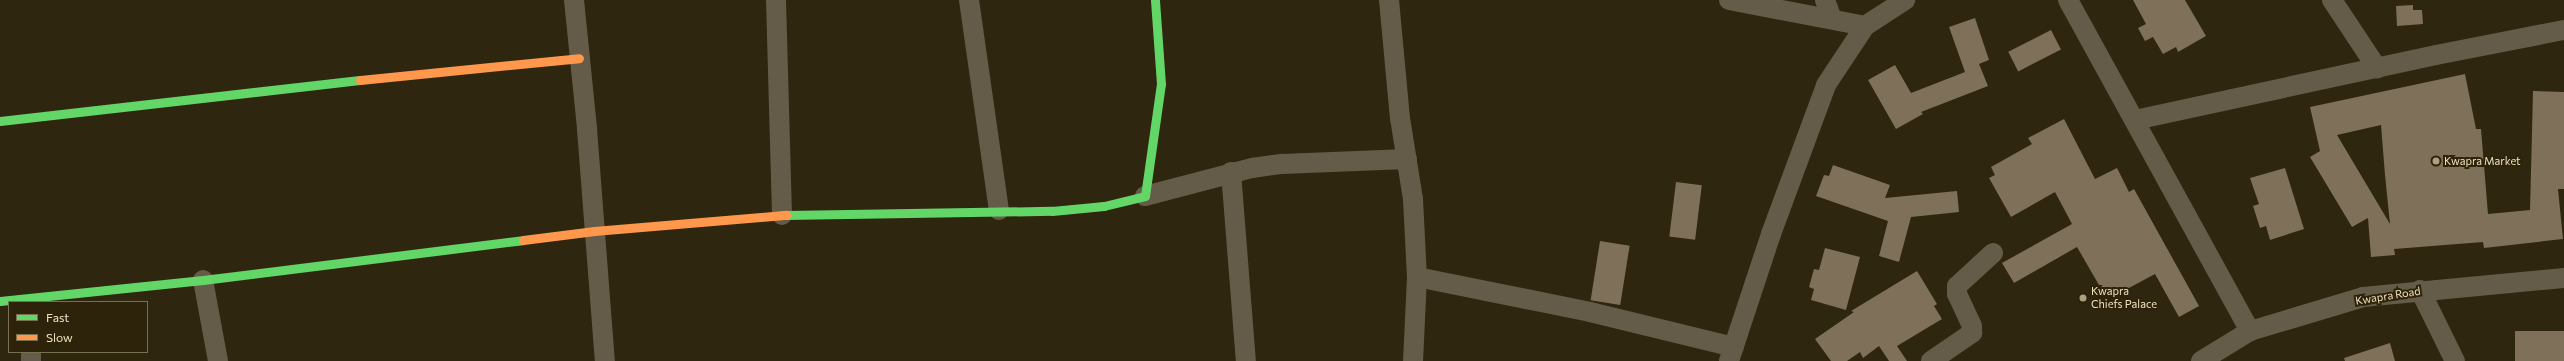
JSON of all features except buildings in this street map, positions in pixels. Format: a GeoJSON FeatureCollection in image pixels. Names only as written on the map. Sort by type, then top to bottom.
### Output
{"type":"FeatureCollection","features":[{"type":"Feature","properties":{"kind":"street"},"geometry":{"type":"LineString","coordinates":[[574,0],[606,361]]}},
{"type":"Feature","properties":{"kind":"street"},"geometry":{"type":"LineString","coordinates":[[776,0],[782,215]]}},
{"type":"Feature","properties":{"kind":"street"},"geometry":{"type":"LineString","coordinates":[[969,0],[999,210]]}},
{"type":"Feature","properties":{"kind":"street"},"geometry":{"type":"LineString","coordinates":[[1145,196],[1161,84],[1155,0]]}},
{"type":"Feature","properties":{"kind":"street"},"geometry":{"type":"LineString","coordinates":[[1389,0],[1400,118],[1413,199],[1418,277],[1413,361]]}},
{"type":"Feature","properties":{"kind":"street"},"geometry":{"type":"LineString","coordinates":[[1729,0],[1865,26]]}},
{"type":"Feature","properties":{"kind":"street"},"geometry":{"type":"LineString","coordinates":[[1825,0],[1832,19]]}},
{"type":"Feature","properties":{"kind":"street"},"geometry":{"type":"LineString","coordinates":[[1418,277],[1590,312],[1732,354],[1771,234],[1826,85],[1865,26],[1905,0]]}},
{"type":"Feature","properties":{"kind":"street"},"geometry":{"type":"LineString","coordinates":[[2068,0],[2250,331]]}},
{"type":"Feature","properties":{"kind":"street"},"geometry":{"type":"LineString","coordinates":[[2332,0],[2377,68]]}},
{"type":"Feature","properties":{"kind":"street"},"geometry":{"type":"LineString","coordinates":[[2135,120],[2377,68],[2564,30]]}},
{"type":"Feature","properties":{"kind":"street"},"geometry":{"type":"LineString","coordinates":[[0,121],[234,93],[579,58]]}},
{"type":"Feature","properties":{"kind":"street"},"geometry":{"type":"LineString","coordinates":[[0,301],[28,300],[203,280],[594,231],[782,215],[1059,210],[1104,206],[1231,172],[1282,164],[1406,159]]}},
{"type":"Feature","properties":{"kind":"street"},"geometry":{"type":"LineString","coordinates":[[1231,172],[1246,361]]}},
{"type":"Feature","properties":{"kind":"street"},"geometry":{"type":"LineString","coordinates":[[1931,361],[1972,333],[1972,326],[1957,294],[1957,286],[1992,253]]}},
{"type":"Feature","properties":{"kind":"street","name":"Kwapra Road"},"geometry":{"type":"LineString","coordinates":[[2201,361],[2250,331],[2363,297],[2420,290],[2564,278]]}},
{"type":"Feature","properties":{"kind":"street"},"geometry":{"type":"LineString","coordinates":[[203,280],[218,361]]}},
{"type":"Feature","properties":{"kind":"street"},"geometry":{"type":"LineString","coordinates":[[2420,290],[2455,361]]}},
{"type":"Feature","properties":{"kind":"traffic: fast"},"geometry":{"type":"LineString","coordinates":[[786,215],[1052,211],[1104,206],[1145,196],[1161,84],[1155,0]]}},
{"type":"Feature","properties":{"kind":"traffic: fast"},"geometry":{"type":"LineString","coordinates":[[0,121],[360,80]]}},
{"type":"Feature","properties":{"kind":"traffic: fast"},"geometry":{"type":"LineString","coordinates":[[0,301],[203,280],[523,240]]}},
{"type":"Feature","properties":{"kind":"traffic: slow"},"geometry":{"type":"LineString","coordinates":[[360,80],[579,58]]}},
{"type":"Feature","properties":{"kind":"traffic: slow"},"geometry":{"type":"LineString","coordinates":[[523,240],[594,231],[786,215]]}},
{"type":"Feature","properties":{"kind":"place","name":"Kwapra Market"},"geometry":{"type":"Point","coordinates":[2436,161]}},
{"type":"Feature","properties":{"kind":"place","name":"Kwapra Chiefs Palace"},"geometry":{"type":"Point","coordinates":[2083,298]}}]}
